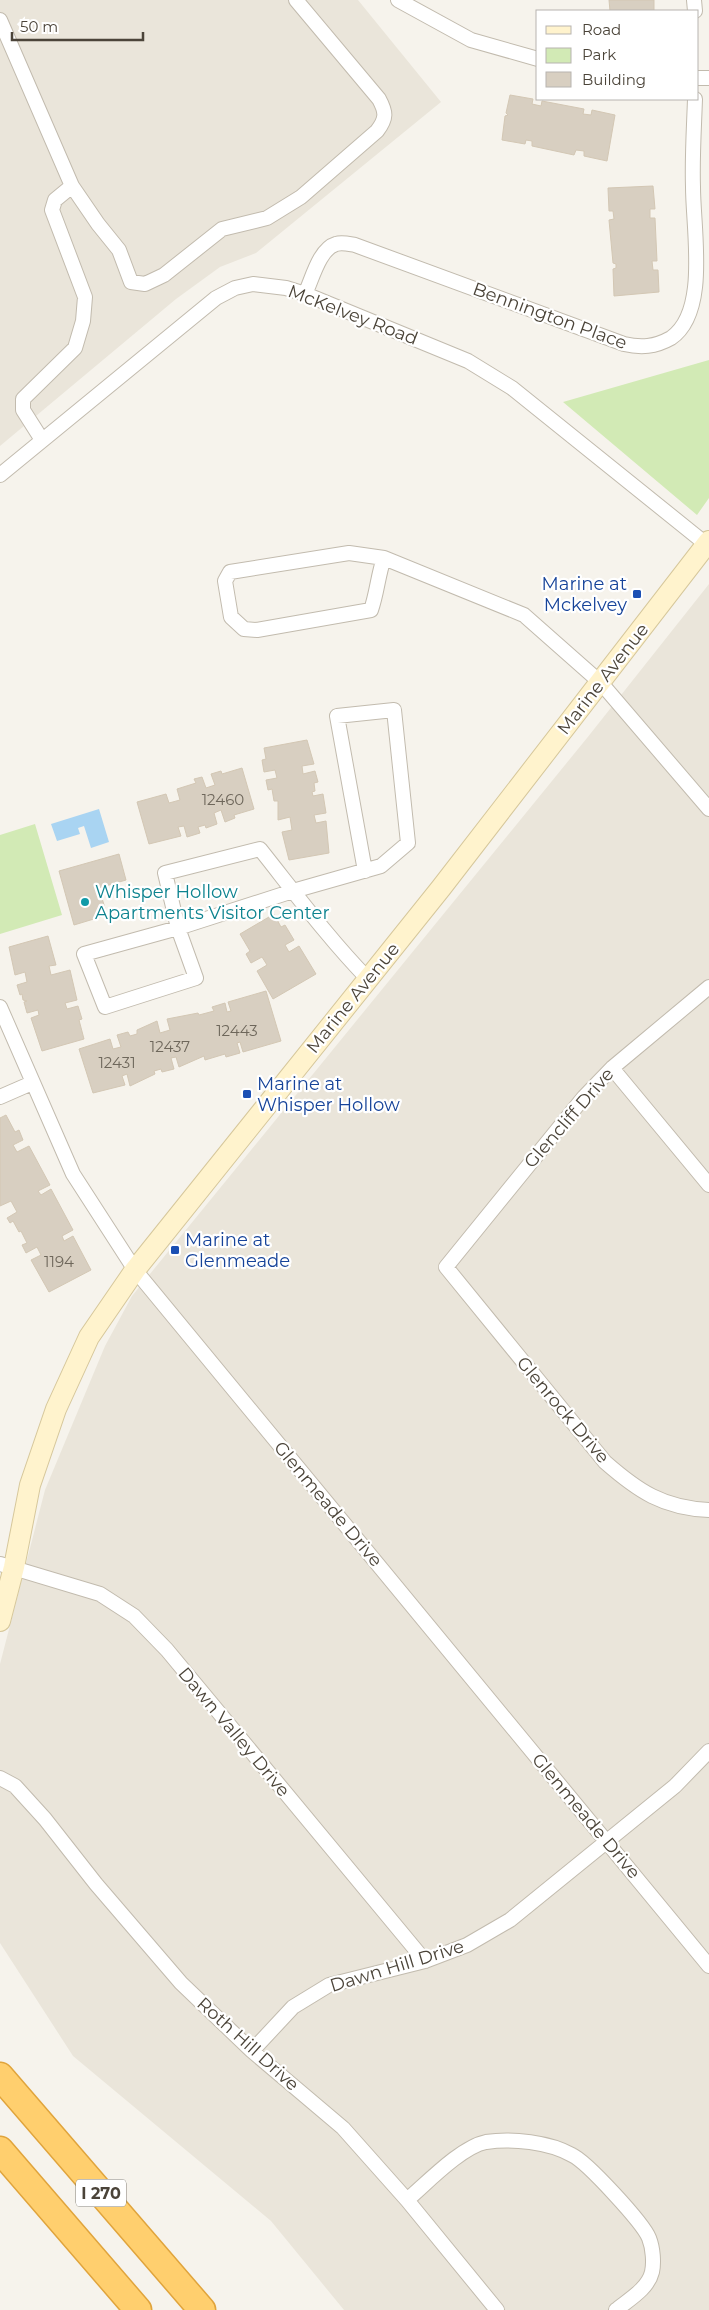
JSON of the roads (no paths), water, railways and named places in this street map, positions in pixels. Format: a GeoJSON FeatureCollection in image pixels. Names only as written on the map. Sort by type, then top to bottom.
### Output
{"type":"FeatureCollection","features":[{"type":"Feature","properties":{"kind":"highway","name":"I 270"},"geometry":{"type":"LineString","coordinates":[[0,2076],[202,2310]]}},
{"type":"Feature","properties":{"kind":"highway","name":"I 270"},"geometry":{"type":"LineString","coordinates":[[0,2150],[138,2310]]}},
{"type":"Feature","properties":{"kind":"main road","name":"Marine Avenue"},"geometry":{"type":"LineString","coordinates":[[0,1621],[7,1566],[30,1485],[56,1409],[89,1337],[135,1270],[368,980],[601,683],[708,543]]}},
{"type":"Feature","properties":{"kind":"main road"},"geometry":{"type":"LineString","coordinates":[[676,584],[709,565]]}},
{"type":"Feature","properties":{"kind":"street"},"geometry":{"type":"LineString","coordinates":[[0,20],[72,186],[98,224],[119,250],[131,282],[145,284],[164,275],[222,229],[267,218],[301,197],[377,131],[385,121],[385,111],[379,99],[296,0]]}},
{"type":"Feature","properties":{"kind":"street"},"geometry":{"type":"LineString","coordinates":[[398,0],[471,40],[536,57]]}},
{"type":"Feature","properties":{"kind":"street","name":"Bennington Place"},"geometry":{"type":"LineString","coordinates":[[305,294],[326,251],[334,244],[343,243],[355,245],[624,344],[645,347],[665,342],[675,336],[692,315],[699,284],[692,187],[695,100]]}},
{"type":"Feature","properties":{"kind":"street"},"geometry":{"type":"LineString","coordinates":[[42,440],[23,410],[23,399],[75,348],[83,321],[85,297],[52,210],[55,200],[72,186]]}},
{"type":"Feature","properties":{"kind":"street","name":"McKelvey Road"},"geometry":{"type":"LineString","coordinates":[[0,475],[216,298],[235,288],[253,284],[286,288],[305,294],[448,352],[489,373],[546,415],[708,543]]}},
{"type":"Feature","properties":{"kind":"street"},"geometry":{"type":"LineString","coordinates":[[384,558],[378,574],[376,598],[371,610],[257,630],[244,629],[231,617],[225,581],[230,572],[349,553],[384,558],[524,615],[601,683],[709,809]]}},
{"type":"Feature","properties":{"kind":"street"},"geometry":{"type":"LineString","coordinates":[[364,871],[337,716],[394,710],[408,844],[381,866],[364,871],[293,891],[178,928],[84,954],[105,1007],[196,978],[178,928],[165,873],[260,849],[293,891],[368,980]]}},
{"type":"Feature","properties":{"kind":"street","name":"Glencliff Drive"},"geometry":{"type":"LineString","coordinates":[[446,1266],[584,1097],[612,1068],[709,987]]}},
{"type":"Feature","properties":{"kind":"street","name":"Glenmeade Drive"},"geometry":{"type":"LineString","coordinates":[[0,1007],[32,1083],[74,1174],[135,1270],[709,1966]]}},
{"type":"Feature","properties":{"kind":"street"},"geometry":{"type":"LineString","coordinates":[[612,1068],[709,1185]]}},
{"type":"Feature","properties":{"kind":"street"},"geometry":{"type":"LineString","coordinates":[[0,1097],[32,1083]]}},
{"type":"Feature","properties":{"kind":"street","name":"Glenrock Drive"},"geometry":{"type":"LineString","coordinates":[[446,1266],[605,1462],[633,1487],[660,1500],[694,1510],[709,1510]]}},
{"type":"Feature","properties":{"kind":"street","name":"Dawn Valley Drive"},"geometry":{"type":"LineString","coordinates":[[7,1566],[100,1594],[134,1616],[173,1658],[424,1961]]}},
{"type":"Feature","properties":{"kind":"street","name":"Dawn Hill Drive"},"geometry":{"type":"LineString","coordinates":[[252,2051],[293,2007],[329,1985],[424,1961],[467,1945],[510,1920],[675,1786],[709,1752]]}},
{"type":"Feature","properties":{"kind":"street","name":"Roth Hill Drive"},"geometry":{"type":"LineString","coordinates":[[0,1778],[15,1786],[45,1819],[96,1884],[181,1982],[252,2051],[344,2128],[407,2200],[497,2310]]}},
{"type":"Feature","properties":{"kind":"street"},"geometry":{"type":"LineString","coordinates":[[407,2200],[468,2150],[486,2142],[512,2141],[554,2147],[574,2155],[641,2225],[649,2238],[652,2273],[644,2287],[616,2310]]}},
{"type":"Feature","properties":{"kind":"water"},"geometry":{"type":"Polygon","coordinates":[[[99,809],[109,842],[91,848],[84,826],[78,828],[80,834],[57,841],[51,824],[99,809]]]}},
{"type":"Feature","properties":{"kind":"place","name":"Marine at Mckelvey"},"geometry":{"type":"Point","coordinates":[637,594]}},
{"type":"Feature","properties":{"kind":"place","name":"Whisper Hollow Apartments Visitor Center"},"geometry":{"type":"Point","coordinates":[85,902]}},
{"type":"Feature","properties":{"kind":"place","name":"Marine at Whisper Hollow"},"geometry":{"type":"Point","coordinates":[247,1094]}},
{"type":"Feature","properties":{"kind":"place","name":"Marine at Glenmeade"},"geometry":{"type":"Point","coordinates":[175,1250]}}]}
